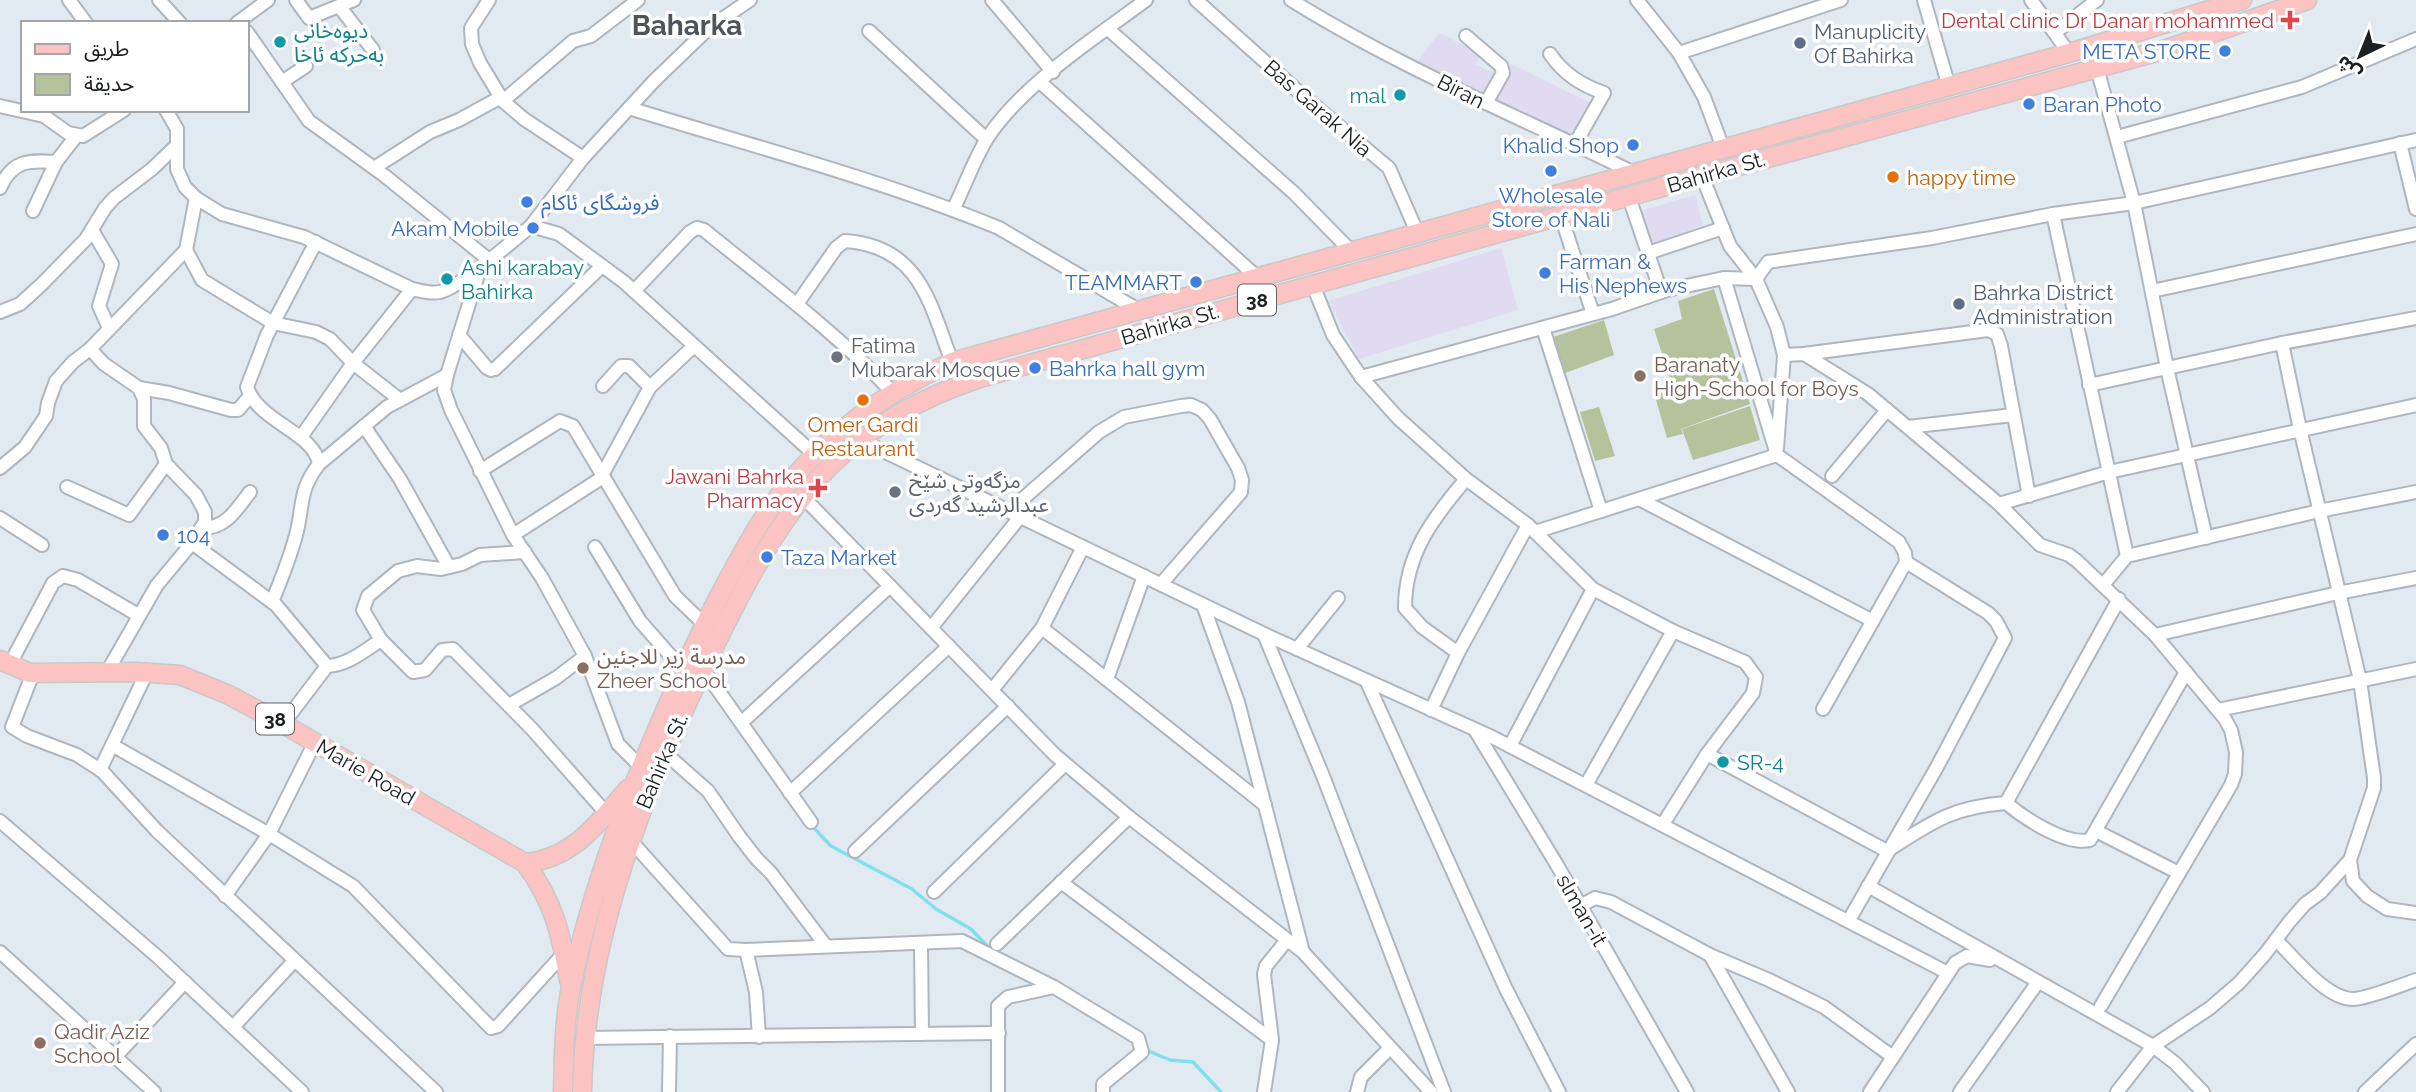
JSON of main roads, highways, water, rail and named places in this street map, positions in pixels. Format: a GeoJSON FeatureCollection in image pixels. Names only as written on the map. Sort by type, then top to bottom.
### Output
{"type":"FeatureCollection","features":[{"type":"Feature","properties":{"kind":"main road","name":"Bahirka St."},"geometry":{"type":"LineString","coordinates":[[582,1092],[584,1038],[600,948],[631,841],[665,752],[703,669],[766,514],[788,484],[815,455],[842,430],[893,393],[952,362],[1949,87],[2242,0]]}},
{"type":"Feature","properties":{"kind":"main road","name":"Bahirka St."},"geometry":{"type":"LineString","coordinates":[[563,1092],[570,988],[601,872],[639,772],[704,624],[740,575],[829,467],[864,438],[907,410],[936,394],[970,381],[2167,49],[2307,0]]}},
{"type":"Feature","properties":{"kind":"main road"},"geometry":{"type":"LineString","coordinates":[[2202,14],[2210,35]]}},
{"type":"Feature","properties":{"kind":"main road"},"geometry":{"type":"LineString","coordinates":[[2160,26],[2167,49]]}},
{"type":"Feature","properties":{"kind":"main road"},"geometry":{"type":"LineString","coordinates":[[1590,187],[1587,200],[1589,204],[1597,207]]}},
{"type":"Feature","properties":{"kind":"main road"},"geometry":{"type":"LineString","coordinates":[[766,514],[766,529],[772,530],[780,526]]}},
{"type":"Feature","properties":{"kind":"main road","name":"Marie Road"},"geometry":{"type":"LineString","coordinates":[[5,662],[33,673],[180,675],[229,695],[283,724],[525,863]]}},
{"type":"Feature","properties":{"kind":"main road","name":"38"},"geometry":{"type":"LineString","coordinates":[[570,988],[565,952],[554,912],[525,863],[548,859],[569,849],[606,813],[639,772]]}},
{"type":"Feature","properties":{"kind":"waterway"},"geometry":{"type":"LineString","coordinates":[[811,825],[831,846],[912,889],[936,909],[971,929],[990,949]]}},
{"type":"Feature","properties":{"kind":"waterway"},"geometry":{"type":"LineString","coordinates":[[1146,1050],[1170,1060],[1193,1062],[1221,1092]]}},
{"type":"Feature","properties":{"kind":"place","name":"Dental clinic Dr Danar mohammed"},"geometry":{"type":"Point","coordinates":[2290,20]}},
{"type":"Feature","properties":{"kind":"place","name":"دیوەخانی بەحرکە ئاخا"},"geometry":{"type":"Point","coordinates":[280,42]}},
{"type":"Feature","properties":{"kind":"place","name":"Manuplicity Of Bahirka"},"geometry":{"type":"Point","coordinates":[1800,43]}},
{"type":"Feature","properties":{"kind":"place","name":"META STORE"},"geometry":{"type":"Point","coordinates":[2225,51]}},
{"type":"Feature","properties":{"kind":"place","name":"mal"},"geometry":{"type":"Point","coordinates":[1400,95]}},
{"type":"Feature","properties":{"kind":"place","name":"Baran Photo"},"geometry":{"type":"Point","coordinates":[2029,104]}},
{"type":"Feature","properties":{"kind":"place","name":"Khalid Shop"},"geometry":{"type":"Point","coordinates":[1633,145]}},
{"type":"Feature","properties":{"kind":"place","name":"Wholesale Store of Nali"},"geometry":{"type":"Point","coordinates":[1551,171]}},
{"type":"Feature","properties":{"kind":"place","name":"happy time"},"geometry":{"type":"Point","coordinates":[1893,177]}},
{"type":"Feature","properties":{"kind":"place","name":"فروشگای ئاکام"},"geometry":{"type":"Point","coordinates":[527,202]}},
{"type":"Feature","properties":{"kind":"place","name":"Akam Mobile"},"geometry":{"type":"Point","coordinates":[533,228]}},
{"type":"Feature","properties":{"kind":"place","name":"Farman & His Nephews"},"geometry":{"type":"Point","coordinates":[1545,273]}},
{"type":"Feature","properties":{"kind":"place","name":"Ashi karabay Bahirka"},"geometry":{"type":"Point","coordinates":[447,279]}},
{"type":"Feature","properties":{"kind":"place","name":"TEAMMART"},"geometry":{"type":"Point","coordinates":[1196,282]}},
{"type":"Feature","properties":{"kind":"place","name":"Bahrka District Administration"},"geometry":{"type":"Point","coordinates":[1959,304]}},
{"type":"Feature","properties":{"kind":"place","name":"Fatima Mubarak Mosque"},"geometry":{"type":"Point","coordinates":[837,357]}},
{"type":"Feature","properties":{"kind":"place","name":"Bahrka hall gym"},"geometry":{"type":"Point","coordinates":[1035,368]}},
{"type":"Feature","properties":{"kind":"place","name":"Baranaty High-School for Boys"},"geometry":{"type":"Point","coordinates":[1640,376]}},
{"type":"Feature","properties":{"kind":"place","name":"Omer Gardi Restaurant"},"geometry":{"type":"Point","coordinates":[863,400]}},
{"type":"Feature","properties":{"kind":"place","name":"Jawani Bahrka Pharmacy"},"geometry":{"type":"Point","coordinates":[818,488]}},
{"type":"Feature","properties":{"kind":"place","name":"مزگەوتی شێخ عبدالرشید گەردی"},"geometry":{"type":"Point","coordinates":[895,492]}},
{"type":"Feature","properties":{"kind":"place","name":"104"},"geometry":{"type":"Point","coordinates":[163,535]}},
{"type":"Feature","properties":{"kind":"place","name":"Taza Market"},"geometry":{"type":"Point","coordinates":[767,557]}},
{"type":"Feature","properties":{"kind":"place","name":"مدرسة زير للاجئين Zheer School"},"geometry":{"type":"Point","coordinates":[583,668]}},
{"type":"Feature","properties":{"kind":"place","name":"SR-4"},"geometry":{"type":"Point","coordinates":[1723,762]}},
{"type":"Feature","properties":{"kind":"place","name":"Qadir Aziz School"},"geometry":{"type":"Point","coordinates":[40,1043]}},
{"type":"Feature","properties":{"kind":"district","name":"Baharka"},"geometry":{"type":"Point","coordinates":[687,25]}}]}
